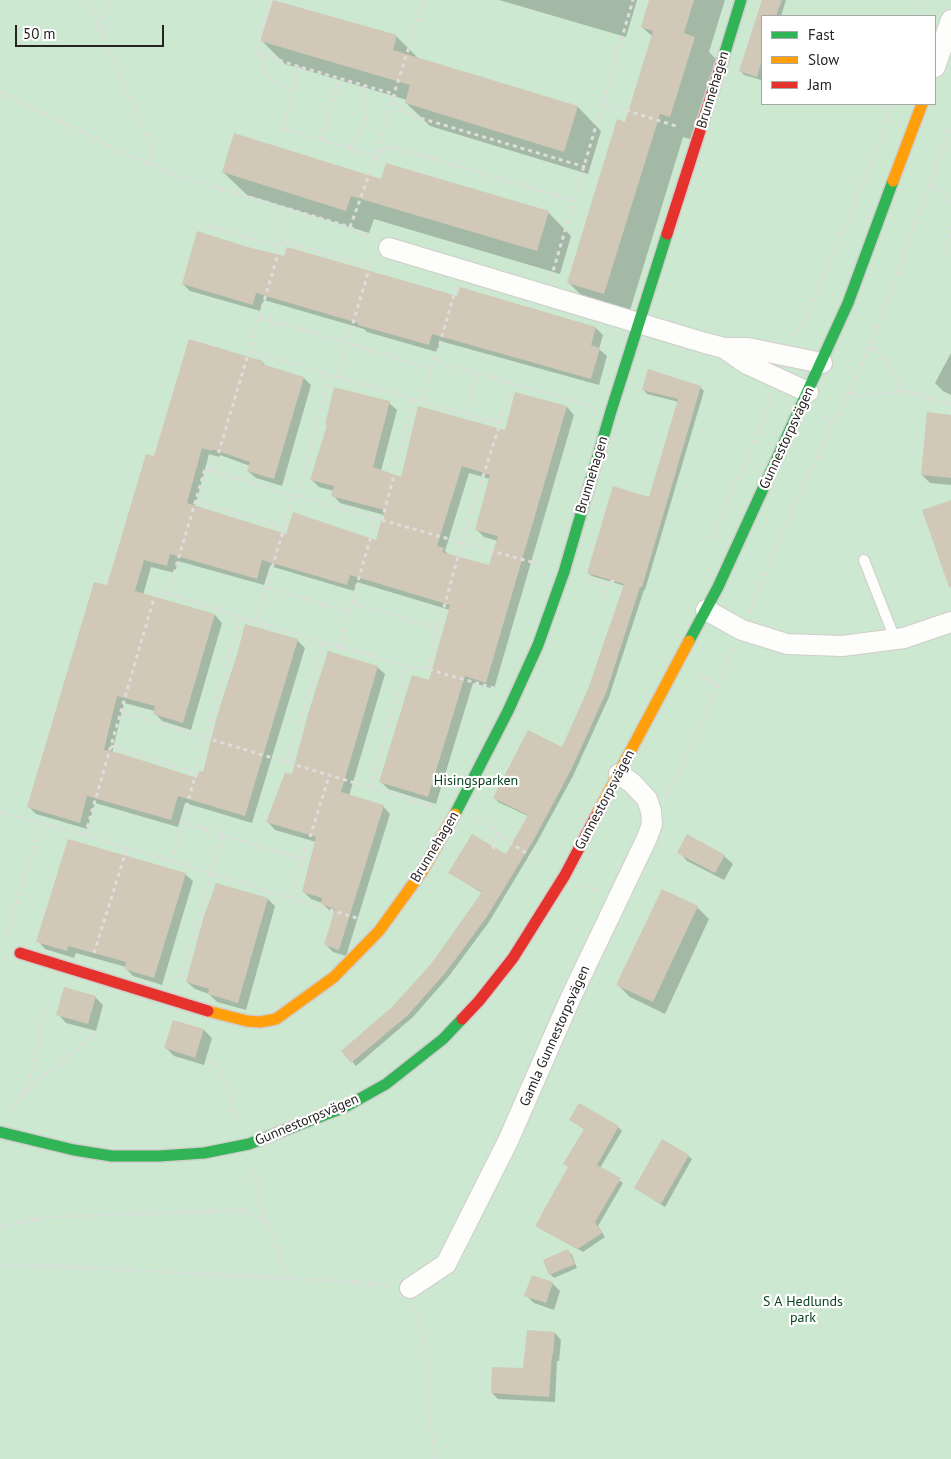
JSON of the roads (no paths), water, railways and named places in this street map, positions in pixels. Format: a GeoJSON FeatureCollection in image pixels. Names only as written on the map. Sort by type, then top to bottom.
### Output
{"type":"FeatureCollection","features":[{"type":"Feature","properties":{"kind":"street","name":"Brunnehagen"},"geometry":{"type":"LineString","coordinates":[[20,953],[247,1021],[260,1022],[285,1014],[334,977],[379,932],[421,873],[458,809],[538,645],[564,572],[611,411],[741,0]]}},
{"type":"Feature","properties":{"kind":"street"},"geometry":{"type":"LineString","coordinates":[[936,64],[951,20]]}},
{"type":"Feature","properties":{"kind":"street","name":"Gunnestorpsvägen"},"geometry":{"type":"LineString","coordinates":[[0,1132],[74,1150],[112,1156],[204,1153],[249,1144],[345,1107],[386,1084],[443,1039],[479,1001],[513,958],[565,875],[706,610],[822,363],[848,303],[922,105]]}},
{"type":"Feature","properties":{"kind":"street"},"geometry":{"type":"LineString","coordinates":[[389,248],[724,348],[748,348],[822,363]]}},
{"type":"Feature","properties":{"kind":"street"},"geometry":{"type":"LineString","coordinates":[[724,348],[746,364],[808,392]]}},
{"type":"Feature","properties":{"kind":"street"},"geometry":{"type":"LineString","coordinates":[[706,610],[742,630],[787,644],[842,646],[904,638],[951,622]]}},
{"type":"Feature","properties":{"kind":"street","name":"Gamla Gunnestorpsvägen"},"geometry":{"type":"LineString","coordinates":[[410,1288],[446,1264],[508,1141],[571,997],[647,838],[652,824],[647,798],[632,783],[619,774]]}},
{"type":"Feature","properties":{"kind":"lane"},"geometry":{"type":"LineString","coordinates":[[864,560],[895,639]]}},
{"type":"Feature","properties":{"kind":"park label","name":"Hisingsparken"},"geometry":{"type":"Point","coordinates":[476,781]}},
{"type":"Feature","properties":{"kind":"park label","name":"S A Hedlunds park"},"geometry":{"type":"Point","coordinates":[803,1310]}}]}
